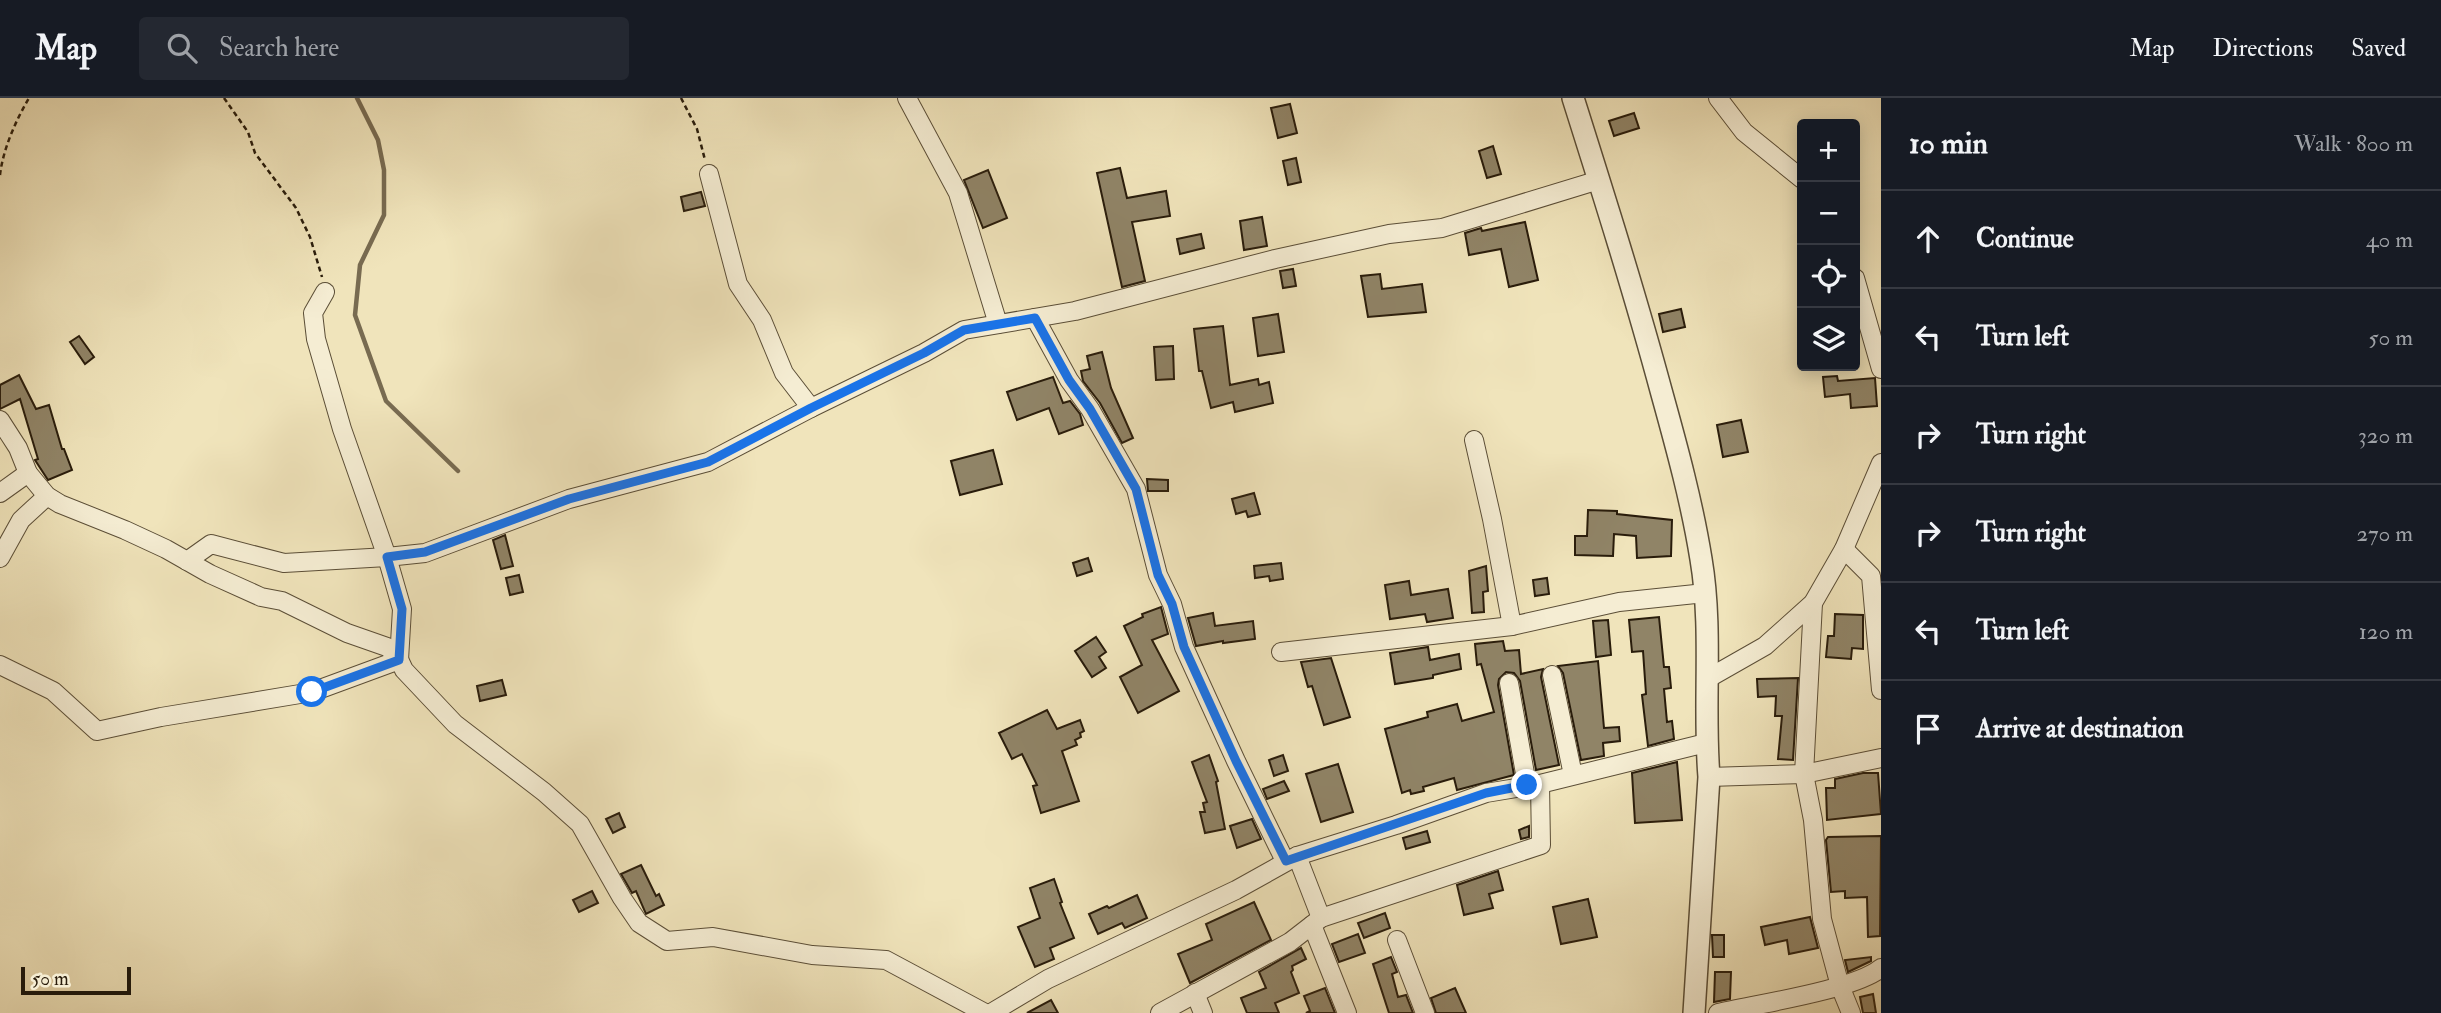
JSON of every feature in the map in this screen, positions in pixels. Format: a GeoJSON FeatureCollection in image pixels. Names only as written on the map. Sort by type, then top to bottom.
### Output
{"type":"FeatureCollection","features":[{"type":"Feature","properties":{"kind":"street"},"geometry":{"type":"LineString","coordinates":[[907,98],[957,193],[998,324]]}},
{"type":"Feature","properties":{"kind":"street"},"geometry":{"type":"LineString","coordinates":[[1573,98],[1650,349],[1680,460],[1702,560],[1709,777],[1694,1013]]}},
{"type":"Feature","properties":{"kind":"street"},"geometry":{"type":"LineString","coordinates":[[1718,98],[1744,132],[1797,175]]}},
{"type":"Feature","properties":{"kind":"street"},"geometry":{"type":"LineString","coordinates":[[709,174],[738,284],[762,320],[785,373],[811,408]]}},
{"type":"Feature","properties":{"kind":"street"},"geometry":{"type":"LineString","coordinates":[[187,561],[211,544],[284,563],[425,552],[569,499],[708,462],[924,353],[964,330],[1075,311],[1287,256],[1389,234],[1442,228],[1599,180]]}},
{"type":"Feature","properties":{"kind":"street"},"geometry":{"type":"LineString","coordinates":[[325,292],[313,313],[316,339],[342,429],[387,557],[402,609],[399,660]]}},
{"type":"Feature","properties":{"kind":"street"},"geometry":{"type":"LineString","coordinates":[[1860,296],[1881,369]]}},
{"type":"Feature","properties":{"kind":"street"},"geometry":{"type":"LineString","coordinates":[[1035,318],[1069,380],[1090,409],[1136,489],[1158,575],[1172,604],[1184,647],[1236,761],[1291,858],[1317,921],[1347,1013]]}},
{"type":"Feature","properties":{"kind":"street"},"geometry":{"type":"LineString","coordinates":[[0,420],[18,448],[28,473],[47,496],[60,504],[125,530],[261,597],[282,601],[347,632],[387,647],[397,655],[404,670],[455,724],[544,792],[580,824],[622,898],[639,922],[667,942],[713,937],[813,955],[886,960],[985,1013]]}},
{"type":"Feature","properties":{"kind":"street"},"geometry":{"type":"LineString","coordinates":[[1474,440],[1512,626]]}},
{"type":"Feature","properties":{"kind":"street"},"geometry":{"type":"LineString","coordinates":[[1707,679],[1765,646],[1813,603],[1844,549],[1881,463]]}},
{"type":"Feature","properties":{"kind":"street"},"geometry":{"type":"LineString","coordinates":[[0,493],[28,473]]}},
{"type":"Feature","properties":{"kind":"street"},"geometry":{"type":"LineString","coordinates":[[0,558],[21,520],[47,496]]}},
{"type":"Feature","properties":{"kind":"street"},"geometry":{"type":"LineString","coordinates":[[1844,549],[1871,576],[1881,690]]}},
{"type":"Feature","properties":{"kind":"street"},"geometry":{"type":"LineString","coordinates":[[1281,652],[1512,626],[1619,602],[1705,593]]}},
{"type":"Feature","properties":{"kind":"street"},"geometry":{"type":"LineString","coordinates":[[1813,603],[1804,774],[1813,820],[1822,919],[1840,986],[1851,1013]]}},
{"type":"Feature","properties":{"kind":"street"},"geometry":{"type":"LineString","coordinates":[[0,665],[52,691],[97,731],[161,717],[312,692],[399,660]]}},
{"type":"Feature","properties":{"kind":"street"},"geometry":{"type":"LineString","coordinates":[[1552,674],[1573,775]]}},
{"type":"Feature","properties":{"kind":"street"},"geometry":{"type":"LineString","coordinates":[[1160,1013],[1290,942],[1317,921],[1541,845],[1533,784],[1509,683]]}},
{"type":"Feature","properties":{"kind":"street"},"geometry":{"type":"LineString","coordinates":[[991,1013],[1048,979],[1236,890],[1291,858],[1486,793],[1706,743]]}},
{"type":"Feature","properties":{"kind":"street"},"geometry":{"type":"LineString","coordinates":[[1709,777],[1804,774],[1881,758]]}},
{"type":"Feature","properties":{"kind":"street"},"geometry":{"type":"LineString","coordinates":[[1397,940],[1424,1013]]}},
{"type":"Feature","properties":{"kind":"street"},"geometry":{"type":"LineString","coordinates":[[1718,1013],[1840,986],[1870,977],[1881,968]]}},
{"type":"Feature","properties":{"kind":"street"},"geometry":{"type":"LineString","coordinates":[[1195,993],[1203,1013]]}},
{"type":"Feature","properties":{"kind":"path"},"geometry":{"type":"LineString","coordinates":[[0,175],[2,162],[22,109],[29,98]]}},
{"type":"Feature","properties":{"kind":"path"},"geometry":{"type":"LineString","coordinates":[[224,98],[248,132],[256,153],[296,208],[310,237],[325,292]]}},
{"type":"Feature","properties":{"kind":"path"},"geometry":{"type":"LineString","coordinates":[[681,98],[697,130],[709,174]]}},
{"type":"Feature","properties":{"kind":"building"},"geometry":{"type":"Polygon","coordinates":[[[1290,104],[1297,133],[1278,138],[1271,108],[1290,104]]]}},
{"type":"Feature","properties":{"kind":"building"},"geometry":{"type":"Polygon","coordinates":[[[1634,113],[1639,128],[1614,136],[1609,121],[1634,113]]]}},
{"type":"Feature","properties":{"kind":"building"},"geometry":{"type":"Polygon","coordinates":[[[1493,146],[1501,174],[1487,178],[1479,151],[1493,146]]]}},
{"type":"Feature","properties":{"kind":"building"},"geometry":{"type":"Polygon","coordinates":[[[1296,158],[1301,182],[1288,185],[1283,161],[1296,158]]]}},
{"type":"Feature","properties":{"kind":"building"},"geometry":{"type":"Polygon","coordinates":[[[1120,168],[1127,198],[1166,191],[1170,216],[1132,222],[1145,281],[1122,287],[1097,173],[1120,168]]]}},
{"type":"Feature","properties":{"kind":"building"},"geometry":{"type":"Polygon","coordinates":[[[988,170],[1007,218],[983,228],[964,180],[988,170]]]}},
{"type":"Feature","properties":{"kind":"building"},"geometry":{"type":"Polygon","coordinates":[[[701,192],[705,206],[684,211],[681,197],[701,192]]]}},
{"type":"Feature","properties":{"kind":"building"},"geometry":{"type":"Polygon","coordinates":[[[1262,217],[1267,246],[1244,250],[1240,221],[1262,217]]]}},
{"type":"Feature","properties":{"kind":"building"},"geometry":{"type":"Polygon","coordinates":[[[1525,222],[1538,280],[1509,287],[1501,249],[1469,255],[1465,233],[1525,222]]]}},
{"type":"Feature","properties":{"kind":"building"},"geometry":{"type":"Polygon","coordinates":[[[1201,234],[1204,248],[1180,254],[1177,239],[1201,234]]]}},
{"type":"Feature","properties":{"kind":"building"},"geometry":{"type":"Polygon","coordinates":[[[1293,269],[1296,286],[1283,288],[1280,271],[1293,269]]]}},
{"type":"Feature","properties":{"kind":"building"},"geometry":{"type":"Polygon","coordinates":[[[1380,274],[1382,289],[1422,284],[1426,312],[1368,317],[1361,276],[1380,274]]]}},
{"type":"Feature","properties":{"kind":"building"},"geometry":{"type":"Polygon","coordinates":[[[1681,309],[1685,327],[1663,332],[1659,314],[1681,309]]]}},
{"type":"Feature","properties":{"kind":"building"},"geometry":{"type":"Polygon","coordinates":[[[1278,314],[1284,352],[1258,356],[1253,318],[1278,314]]]}},
{"type":"Feature","properties":{"kind":"building"},"geometry":{"type":"Polygon","coordinates":[[[1223,326],[1230,385],[1258,379],[1259,385],[1269,382],[1273,403],[1235,412],[1233,402],[1211,408],[1202,371],[1199,371],[1194,329],[1223,326]]]}},
{"type":"Feature","properties":{"kind":"building"},"geometry":{"type":"Polygon","coordinates":[[[79,336],[94,357],[85,364],[70,342],[79,336]]]}},
{"type":"Feature","properties":{"kind":"building"},"geometry":{"type":"Polygon","coordinates":[[[1173,346],[1174,379],[1156,380],[1154,347],[1173,346]]]}},
{"type":"Feature","properties":{"kind":"building"},"geometry":{"type":"Polygon","coordinates":[[[1102,352],[1111,388],[1133,438],[1122,443],[1100,403],[1083,381],[1081,371],[1090,369],[1087,356],[1102,352]]]}},
{"type":"Feature","properties":{"kind":"building"},"geometry":{"type":"Polygon","coordinates":[[[19,375],[36,409],[49,405],[62,449],[72,470],[48,480],[35,460],[38,459],[20,399],[0,409],[0,385],[19,375]]]}},
{"type":"Feature","properties":{"kind":"building"},"geometry":{"type":"Polygon","coordinates":[[[1837,376],[1838,381],[1875,378],[1877,406],[1851,408],[1850,394],[1825,397],[1823,377],[1837,376]]]}},
{"type":"Feature","properties":{"kind":"building"},"geometry":{"type":"Polygon","coordinates":[[[1053,377],[1063,403],[1070,401],[1080,414],[1083,425],[1059,434],[1049,408],[1017,420],[1007,392],[1053,377]]]}},
{"type":"Feature","properties":{"kind":"building"},"geometry":{"type":"Polygon","coordinates":[[[1741,420],[1748,452],[1723,457],[1717,425],[1741,420]]]}},
{"type":"Feature","properties":{"kind":"building"},"geometry":{"type":"Polygon","coordinates":[[[993,450],[1002,484],[960,495],[951,461],[993,450]]]}},
{"type":"Feature","properties":{"kind":"building"},"geometry":{"type":"Polygon","coordinates":[[[1147,479],[1168,480],[1168,491],[1148,491],[1147,479]]]}},
{"type":"Feature","properties":{"kind":"building"},"geometry":{"type":"Polygon","coordinates":[[[1254,493],[1260,514],[1248,517],[1246,511],[1236,514],[1232,499],[1254,493]]]}},
{"type":"Feature","properties":{"kind":"building"},"geometry":{"type":"Polygon","coordinates":[[[1588,510],[1617,511],[1617,514],[1672,520],[1671,556],[1637,558],[1636,536],[1614,534],[1613,556],[1575,555],[1575,536],[1587,536],[1588,510]]]}},
{"type":"Feature","properties":{"kind":"building"},"geometry":{"type":"Polygon","coordinates":[[[505,535],[513,566],[501,569],[493,540],[505,535]]]}},
{"type":"Feature","properties":{"kind":"building"},"geometry":{"type":"Polygon","coordinates":[[[1088,558],[1092,571],[1077,576],[1073,563],[1088,558]]]}},
{"type":"Feature","properties":{"kind":"building"},"geometry":{"type":"Polygon","coordinates":[[[1281,563],[1283,579],[1270,581],[1269,576],[1255,578],[1254,566],[1281,563]]]}},
{"type":"Feature","properties":{"kind":"building"},"geometry":{"type":"Polygon","coordinates":[[[1486,566],[1488,591],[1483,592],[1484,612],[1472,613],[1469,571],[1486,566]]]}},
{"type":"Feature","properties":{"kind":"building"},"geometry":{"type":"Polygon","coordinates":[[[519,575],[523,592],[510,595],[506,578],[519,575]]]}},
{"type":"Feature","properties":{"kind":"building"},"geometry":{"type":"Polygon","coordinates":[[[1547,578],[1549,594],[1535,596],[1533,580],[1547,578]]]}},
{"type":"Feature","properties":{"kind":"building"},"geometry":{"type":"Polygon","coordinates":[[[1409,581],[1411,595],[1448,589],[1453,618],[1427,622],[1425,614],[1390,619],[1385,585],[1409,581]]]}},
{"type":"Feature","properties":{"kind":"building"},"geometry":{"type":"Polygon","coordinates":[[[1161,607],[1168,634],[1152,640],[1179,691],[1138,713],[1120,677],[1142,665],[1124,626],[1143,617],[1142,614],[1161,607]]]}},
{"type":"Feature","properties":{"kind":"building"},"geometry":{"type":"Polygon","coordinates":[[[1213,613],[1215,626],[1253,621],[1255,639],[1196,646],[1188,618],[1213,613]]]}},
{"type":"Feature","properties":{"kind":"building"},"geometry":{"type":"Polygon","coordinates":[[[1835,614],[1863,615],[1863,649],[1852,648],[1851,659],[1826,657],[1828,636],[1834,636],[1835,614]]]}},
{"type":"Feature","properties":{"kind":"building"},"geometry":{"type":"Polygon","coordinates":[[[1659,617],[1664,667],[1669,667],[1671,688],[1664,689],[1667,722],[1672,721],[1674,739],[1648,746],[1642,695],[1646,694],[1643,651],[1632,652],[1629,620],[1659,617]]]}},
{"type":"Feature","properties":{"kind":"building"},"geometry":{"type":"Polygon","coordinates":[[[1608,620],[1611,655],[1596,657],[1593,621],[1608,620]]]}},
{"type":"Feature","properties":{"kind":"building"},"geometry":{"type":"Polygon","coordinates":[[[1096,637],[1106,652],[1099,657],[1106,668],[1092,677],[1075,651],[1096,637]]]}},
{"type":"Feature","properties":{"kind":"building"},"geometry":{"type":"Polygon","coordinates":[[[1503,641],[1505,651],[1519,650],[1521,674],[1543,669],[1541,677],[1559,765],[1536,770],[1520,681],[1514,673],[1506,672],[1499,679],[1498,685],[1514,775],[1457,790],[1454,778],[1423,787],[1424,791],[1411,794],[1410,790],[1402,793],[1385,729],[1428,717],[1427,712],[1457,704],[1462,721],[1494,712],[1481,664],[1477,665],[1475,644],[1503,641]]]}},
{"type":"Feature","properties":{"kind":"building"},"geometry":{"type":"Polygon","coordinates":[[[1428,647],[1430,660],[1459,654],[1461,669],[1433,675],[1433,678],[1395,684],[1390,653],[1428,647]]]}},
{"type":"Feature","properties":{"kind":"building"},"geometry":{"type":"Polygon","coordinates":[[[1331,658],[1350,717],[1324,725],[1312,686],[1308,687],[1301,662],[1331,658]]]}},
{"type":"Feature","properties":{"kind":"building"},"geometry":{"type":"Polygon","coordinates":[[[1598,661],[1604,728],[1619,727],[1620,741],[1603,743],[1604,756],[1581,760],[1563,673],[1558,666],[1598,661]]]}},
{"type":"Feature","properties":{"kind":"building"},"geometry":{"type":"Polygon","coordinates":[[[1798,678],[1793,760],[1778,759],[1782,716],[1775,716],[1776,696],[1758,697],[1757,679],[1798,678]]]}},
{"type":"Feature","properties":{"kind":"building"},"geometry":{"type":"Polygon","coordinates":[[[502,680],[506,695],[480,701],[477,686],[502,680]]]}},
{"type":"Feature","properties":{"kind":"building"},"geometry":{"type":"Polygon","coordinates":[[[1047,710],[1057,729],[1080,720],[1084,731],[1080,733],[1081,737],[1075,740],[1077,745],[1062,751],[1079,801],[1041,813],[1033,786],[1037,785],[1022,754],[1012,759],[999,733],[1047,710]]]}},
{"type":"Feature","properties":{"kind":"building"},"geometry":{"type":"Polygon","coordinates":[[[1209,755],[1218,781],[1216,782],[1225,829],[1205,833],[1200,812],[1205,812],[1203,803],[1207,802],[1192,762],[1209,755]]]}},
{"type":"Feature","properties":{"kind":"building"},"geometry":{"type":"Polygon","coordinates":[[[1283,755],[1288,771],[1274,776],[1269,760],[1283,755]]]}},
{"type":"Feature","properties":{"kind":"building"},"geometry":{"type":"Polygon","coordinates":[[[1677,762],[1682,820],[1635,823],[1632,773],[1677,762]]]}},
{"type":"Feature","properties":{"kind":"building"},"geometry":{"type":"Polygon","coordinates":[[[1338,764],[1353,812],[1321,822],[1306,774],[1338,764]]]}},
{"type":"Feature","properties":{"kind":"building"},"geometry":{"type":"Polygon","coordinates":[[[1878,773],[1881,814],[1827,820],[1826,788],[1835,788],[1835,779],[1878,773]]]}},
{"type":"Feature","properties":{"kind":"building"},"geometry":{"type":"Polygon","coordinates":[[[1284,781],[1289,791],[1267,799],[1263,789],[1284,781]]]}},
{"type":"Feature","properties":{"kind":"building"},"geometry":{"type":"Polygon","coordinates":[[[619,813],[625,827],[613,833],[606,819],[619,813]]]}},
{"type":"Feature","properties":{"kind":"building"},"geometry":{"type":"Polygon","coordinates":[[[1252,819],[1261,839],[1237,848],[1230,826],[1252,819]]]}},
{"type":"Feature","properties":{"kind":"building"},"geometry":{"type":"Polygon","coordinates":[[[1529,826],[1529,837],[1521,839],[1519,830],[1529,826]]]}},
{"type":"Feature","properties":{"kind":"building"},"geometry":{"type":"Polygon","coordinates":[[[1427,831],[1430,842],[1406,849],[1403,838],[1427,831]]]}},
{"type":"Feature","properties":{"kind":"building"},"geometry":{"type":"Polygon","coordinates":[[[1881,836],[1880,936],[1868,937],[1867,897],[1845,898],[1845,891],[1831,892],[1826,840],[1828,837],[1881,836]]]}},
{"type":"Feature","properties":{"kind":"building"},"geometry":{"type":"Polygon","coordinates":[[[641,865],[656,896],[659,894],[664,905],[646,914],[636,891],[632,893],[621,874],[641,865]]]}},
{"type":"Feature","properties":{"kind":"building"},"geometry":{"type":"Polygon","coordinates":[[[1498,871],[1503,890],[1489,894],[1493,908],[1464,915],[1457,885],[1498,871]]]}},
{"type":"Feature","properties":{"kind":"building"},"geometry":{"type":"Polygon","coordinates":[[[1054,879],[1074,938],[1050,948],[1054,959],[1035,967],[1018,927],[1040,918],[1030,888],[1054,879]]]}},
{"type":"Feature","properties":{"kind":"building"},"geometry":{"type":"Polygon","coordinates":[[[592,891],[598,903],[579,912],[573,900],[592,891]]]}},
{"type":"Feature","properties":{"kind":"building"},"geometry":{"type":"Polygon","coordinates":[[[1137,895],[1147,918],[1125,928],[1122,923],[1098,934],[1089,914],[1137,895]]]}},
{"type":"Feature","properties":{"kind":"building"},"geometry":{"type":"Polygon","coordinates":[[[1588,899],[1597,937],[1561,944],[1553,907],[1588,899]]]}},
{"type":"Feature","properties":{"kind":"building"},"geometry":{"type":"Polygon","coordinates":[[[1254,902],[1271,940],[1190,983],[1178,954],[1212,940],[1206,924],[1254,902]]]}},
{"type":"Feature","properties":{"kind":"building"},"geometry":{"type":"Polygon","coordinates":[[[1385,913],[1390,928],[1364,938],[1358,923],[1385,913]]]}},
{"type":"Feature","properties":{"kind":"building"},"geometry":{"type":"Polygon","coordinates":[[[1810,917],[1818,948],[1789,954],[1787,940],[1765,945],[1761,927],[1810,917]]]}},
{"type":"Feature","properties":{"kind":"building"},"geometry":{"type":"Polygon","coordinates":[[[1358,934],[1365,953],[1339,962],[1332,944],[1358,934]]]}},
{"type":"Feature","properties":{"kind":"building"},"geometry":{"type":"Polygon","coordinates":[[[1712,935],[1724,935],[1724,957],[1713,957],[1712,935]]]}},
{"type":"Feature","properties":{"kind":"building"},"geometry":{"type":"Polygon","coordinates":[[[1301,948],[1306,959],[1292,966],[1291,972],[1299,993],[1275,1003],[1279,1013],[1247,1013],[1241,998],[1266,988],[1259,972],[1301,948]]]}},
{"type":"Feature","properties":{"kind":"building"},"geometry":{"type":"Polygon","coordinates":[[[1391,957],[1397,972],[1392,974],[1398,997],[1406,995],[1413,1013],[1389,1013],[1373,964],[1391,957]]]}},
{"type":"Feature","properties":{"kind":"building"},"geometry":{"type":"Polygon","coordinates":[[[1871,957],[1871,961],[1848,972],[1845,960],[1871,957]]]}},
{"type":"Feature","properties":{"kind":"building"},"geometry":{"type":"Polygon","coordinates":[[[1715,972],[1731,972],[1730,999],[1714,1002],[1715,972]]]}},
{"type":"Feature","properties":{"kind":"building"},"geometry":{"type":"Polygon","coordinates":[[[1325,988],[1335,1013],[1306,1013],[1310,1011],[1304,996],[1325,988]]]}},
{"type":"Feature","properties":{"kind":"building"},"geometry":{"type":"Polygon","coordinates":[[[1455,988],[1466,1013],[1436,1013],[1431,998],[1455,988]]]}},
{"type":"Feature","properties":{"kind":"building"},"geometry":{"type":"Polygon","coordinates":[[[1873,994],[1876,1013],[1863,1013],[1860,997],[1873,994]]]}},
{"type":"Feature","properties":{"kind":"building"},"geometry":{"type":"Polygon","coordinates":[[[1051,1000],[1058,1013],[1027,1013],[1051,1000]]]}},
{"type":"Feature","properties":{"kind":"waterway"},"geometry":{"type":"LineString","coordinates":[[357,98],[378,140],[384,170],[384,215],[360,265],[355,315],[386,401],[458,471]]}},
{"type":"Feature","properties":{"kind":"route"},"geometry":{"type":"LineString","coordinates":[[312,692],[368,674],[399,660],[402,609],[387,557],[425,552],[569,499],[708,462],[924,353],[964,330],[1035,318],[1069,380],[1090,409],[1136,489],[1158,575],[1172,604],[1184,647],[1236,761],[1286,861],[1486,793],[1527,785]]}}]}
